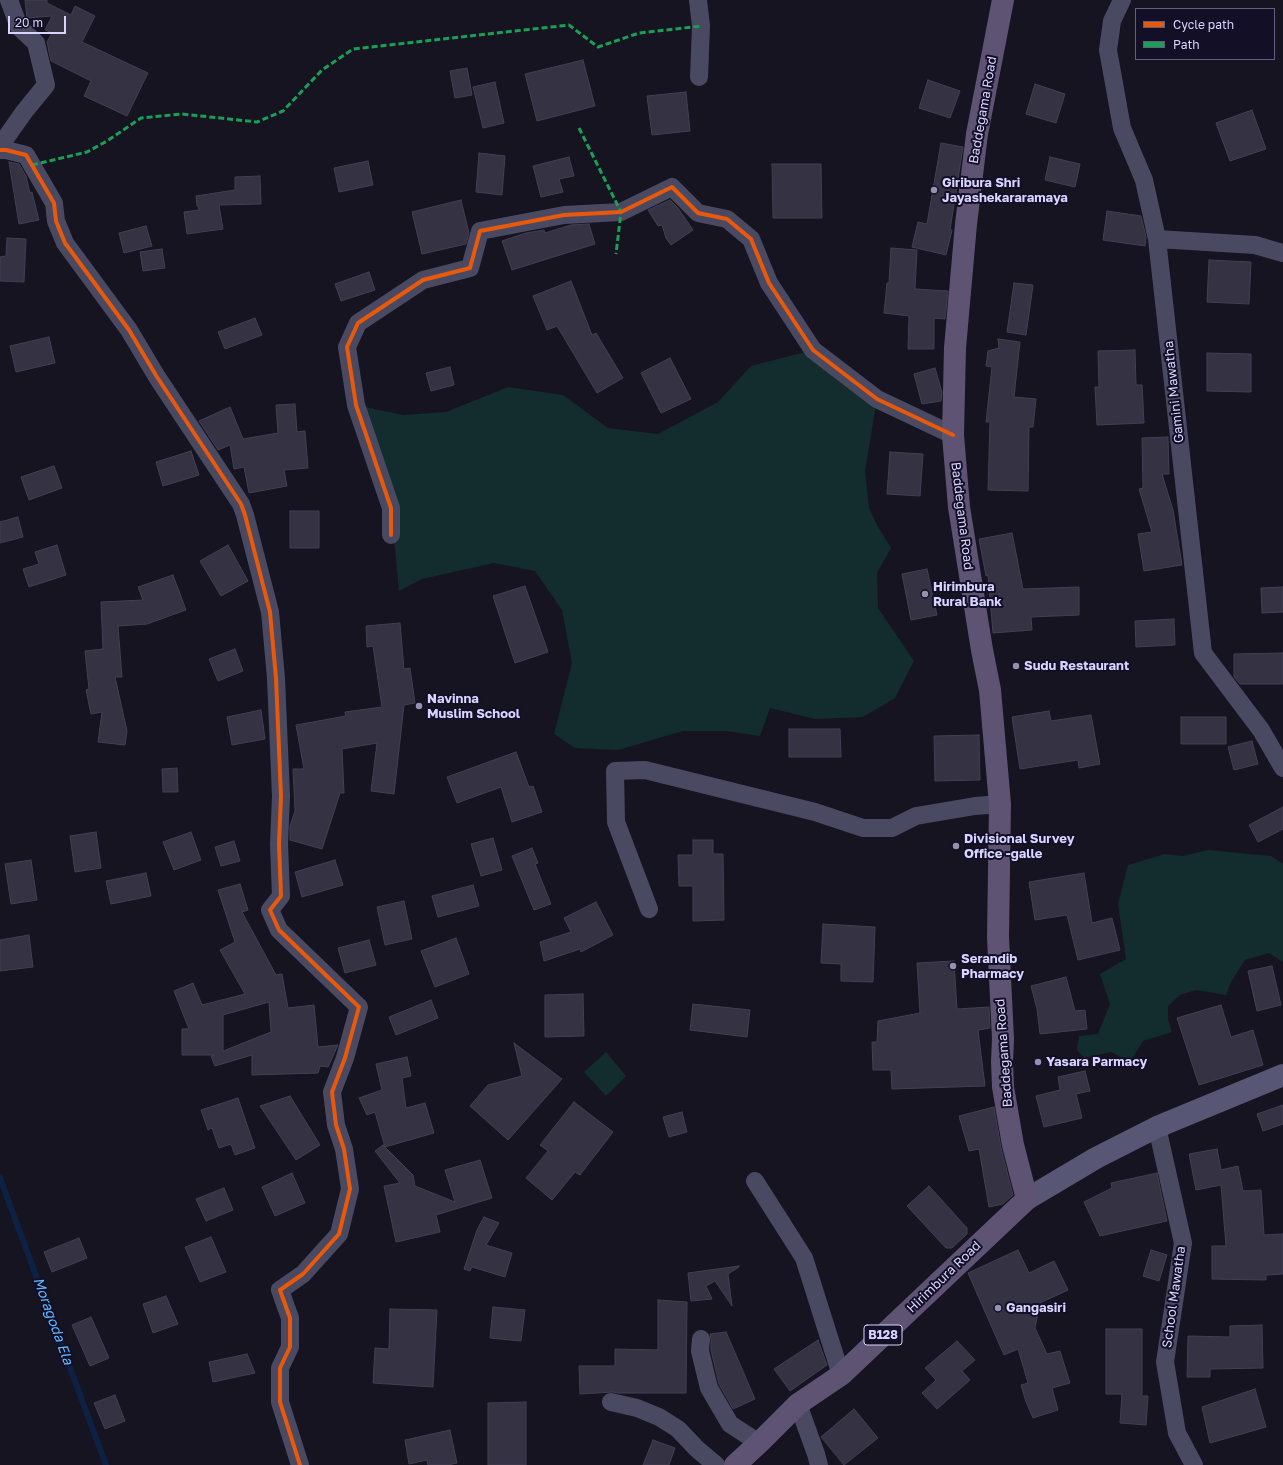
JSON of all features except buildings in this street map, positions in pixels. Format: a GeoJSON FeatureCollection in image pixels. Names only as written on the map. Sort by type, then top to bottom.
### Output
{"type":"FeatureCollection","features":[{"type":"Feature","properties":{"kind":"main road","name":"Baddegama Road"},"geometry":{"type":"LineString","coordinates":[[1003,0],[978,134],[966,224],[955,348],[953,435],[960,514],[980,642],[990,690],[1000,804],[998,937],[1003,1087],[1013,1145],[1027,1199]]}},
{"type":"Feature","properties":{"kind":"main road"},"geometry":{"type":"LineString","coordinates":[[1027,1199],[1096,1158],[1157,1127],[1283,1075]]}},
{"type":"Feature","properties":{"kind":"main road","name":"Hirimbura Road"},"geometry":{"type":"LineString","coordinates":[[735,1465],[798,1404],[841,1375],[1027,1199]]}},
{"type":"Feature","properties":{"kind":"street"},"geometry":{"type":"LineString","coordinates":[[0,146],[24,112],[46,85],[36,43],[19,27],[9,0]]}},
{"type":"Feature","properties":{"kind":"street"},"geometry":{"type":"LineString","coordinates":[[698,0],[701,26],[699,77]]}},
{"type":"Feature","properties":{"kind":"street","name":"Gamini Mawatha"},"geometry":{"type":"LineString","coordinates":[[1122,0],[1112,21],[1108,50],[1122,128],[1144,180],[1157,238],[1203,653],[1261,730],[1283,768]]}},
{"type":"Feature","properties":{"kind":"street"},"geometry":{"type":"LineString","coordinates":[[0,150],[26,155],[54,203],[56,221],[65,243],[129,330],[157,377],[241,504],[246,515],[270,612],[276,678],[282,796],[279,844],[280,896],[270,910],[279,930],[359,1007],[345,1058],[332,1092],[336,1125],[344,1149],[350,1189],[339,1234],[303,1274],[280,1290],[290,1318],[290,1347],[280,1368],[280,1402],[300,1465]]}},
{"type":"Feature","properties":{"kind":"street"},"geometry":{"type":"LineString","coordinates":[[391,536],[391,508],[356,405],[347,347],[358,323],[423,280],[470,268],[480,231],[564,215],[621,212],[672,187],[698,214],[727,219],[751,239],[769,283],[813,350],[877,399],[953,435]]}},
{"type":"Feature","properties":{"kind":"street"},"geometry":{"type":"LineString","coordinates":[[1157,238],[1255,245],[1283,253]]}},
{"type":"Feature","properties":{"kind":"street"},"geometry":{"type":"LineString","coordinates":[[649,909],[616,822],[615,771],[645,770],[815,812],[863,828],[892,828],[916,816],[975,806],[1000,804]]}},
{"type":"Feature","properties":{"kind":"street","name":"School Mawatha"},"geometry":{"type":"LineString","coordinates":[[1157,1127],[1183,1243],[1165,1362],[1177,1433],[1194,1465]]}},
{"type":"Feature","properties":{"kind":"street"},"geometry":{"type":"LineString","coordinates":[[755,1181],[804,1258],[841,1375]]}},
{"type":"Feature","properties":{"kind":"street"},"geometry":{"type":"LineString","coordinates":[[701,1339],[700,1350],[708,1388],[730,1424],[759,1443]]}},
{"type":"Feature","properties":{"kind":"street"},"geometry":{"type":"LineString","coordinates":[[611,1402],[637,1408],[665,1421],[678,1429],[697,1449],[716,1465]]}},
{"type":"Feature","properties":{"kind":"street"},"geometry":{"type":"LineString","coordinates":[[798,1404],[819,1465]]}},
{"type":"Feature","properties":{"kind":"green space"},"geometry":{"type":"Polygon","coordinates":[[[813,350],[877,399],[865,471],[869,508],[891,548],[877,573],[878,608],[914,661],[895,698],[863,717],[815,719],[770,708],[760,736],[726,731],[683,731],[618,750],[575,748],[554,734],[572,663],[562,610],[535,571],[494,563],[422,579],[399,591],[391,508],[356,405],[403,415],[446,412],[508,387],[563,395],[608,428],[658,434],[718,402],[751,366],[813,350]]]}},
{"type":"Feature","properties":{"kind":"green space"},"geometry":{"type":"Polygon","coordinates":[[[1208,850],[1271,856],[1283,864],[1283,962],[1269,953],[1245,960],[1231,982],[1226,995],[1196,990],[1180,995],[1168,1006],[1168,1019],[1172,1032],[1143,1041],[1130,1062],[1111,1052],[1084,1058],[1077,1050],[1079,1036],[1098,1034],[1110,1004],[1100,974],[1126,959],[1118,904],[1128,865],[1165,854],[1183,856],[1208,850]]]}},
{"type":"Feature","properties":{"kind":"green space"},"geometry":{"type":"Polygon","coordinates":[[[606,1052],[626,1076],[606,1096],[584,1072],[606,1052]]]}},
{"type":"Feature","properties":{"kind":"waterway","name":"Moragoda Ela"},"geometry":{"type":"LineString","coordinates":[[0,1178],[106,1465]]}},
{"type":"Feature","properties":{"kind":"marked path"},"geometry":{"type":"LineString","coordinates":[[32,165],[87,152],[107,141],[141,118],[182,114],[257,122],[283,111],[322,70],[353,49],[569,25],[598,47],[639,33],[701,26]]}},
{"type":"Feature","properties":{"kind":"marked path"},"geometry":{"type":"LineString","coordinates":[[579,128],[621,212],[616,254]]}},
{"type":"Feature","properties":{"kind":"cycle path"},"geometry":{"type":"LineString","coordinates":[[0,150],[26,155],[54,203],[56,221],[65,243],[129,330],[157,377],[241,504],[270,612],[276,678],[281,796],[279,844],[281,896],[270,910],[279,930],[359,1007],[345,1058],[332,1092],[336,1125],[344,1149],[350,1189],[339,1234],[303,1274],[280,1290],[290,1318],[290,1347],[280,1368],[280,1402],[300,1465]]}},
{"type":"Feature","properties":{"kind":"cycle path"},"geometry":{"type":"LineString","coordinates":[[391,535],[391,508],[356,405],[347,347],[358,323],[423,280],[470,268],[480,231],[564,215],[621,212],[672,187],[698,213],[727,219],[751,239],[769,283],[813,350],[877,399],[953,435]]}},
{"type":"Feature","properties":{"kind":"place","name":"Giribura Shri Jayashekararamaya"},"geometry":{"type":"Point","coordinates":[934,190]}},
{"type":"Feature","properties":{"kind":"place","name":"Hirimbura Rural Bank"},"geometry":{"type":"Point","coordinates":[925,594]}},
{"type":"Feature","properties":{"kind":"place","name":"Sudu Restaurant"},"geometry":{"type":"Point","coordinates":[1016,666]}},
{"type":"Feature","properties":{"kind":"place","name":"Navinna Muslim School"},"geometry":{"type":"Point","coordinates":[419,706]}},
{"type":"Feature","properties":{"kind":"place","name":"Divisional Survey Office -galle"},"geometry":{"type":"Point","coordinates":[956,846]}},
{"type":"Feature","properties":{"kind":"place","name":"Serandib Pharmacy"},"geometry":{"type":"Point","coordinates":[953,966]}},
{"type":"Feature","properties":{"kind":"place","name":"Yasara Parmacy"},"geometry":{"type":"Point","coordinates":[1038,1062]}},
{"type":"Feature","properties":{"kind":"place","name":"Gangasiri"},"geometry":{"type":"Point","coordinates":[998,1308]}}]}
